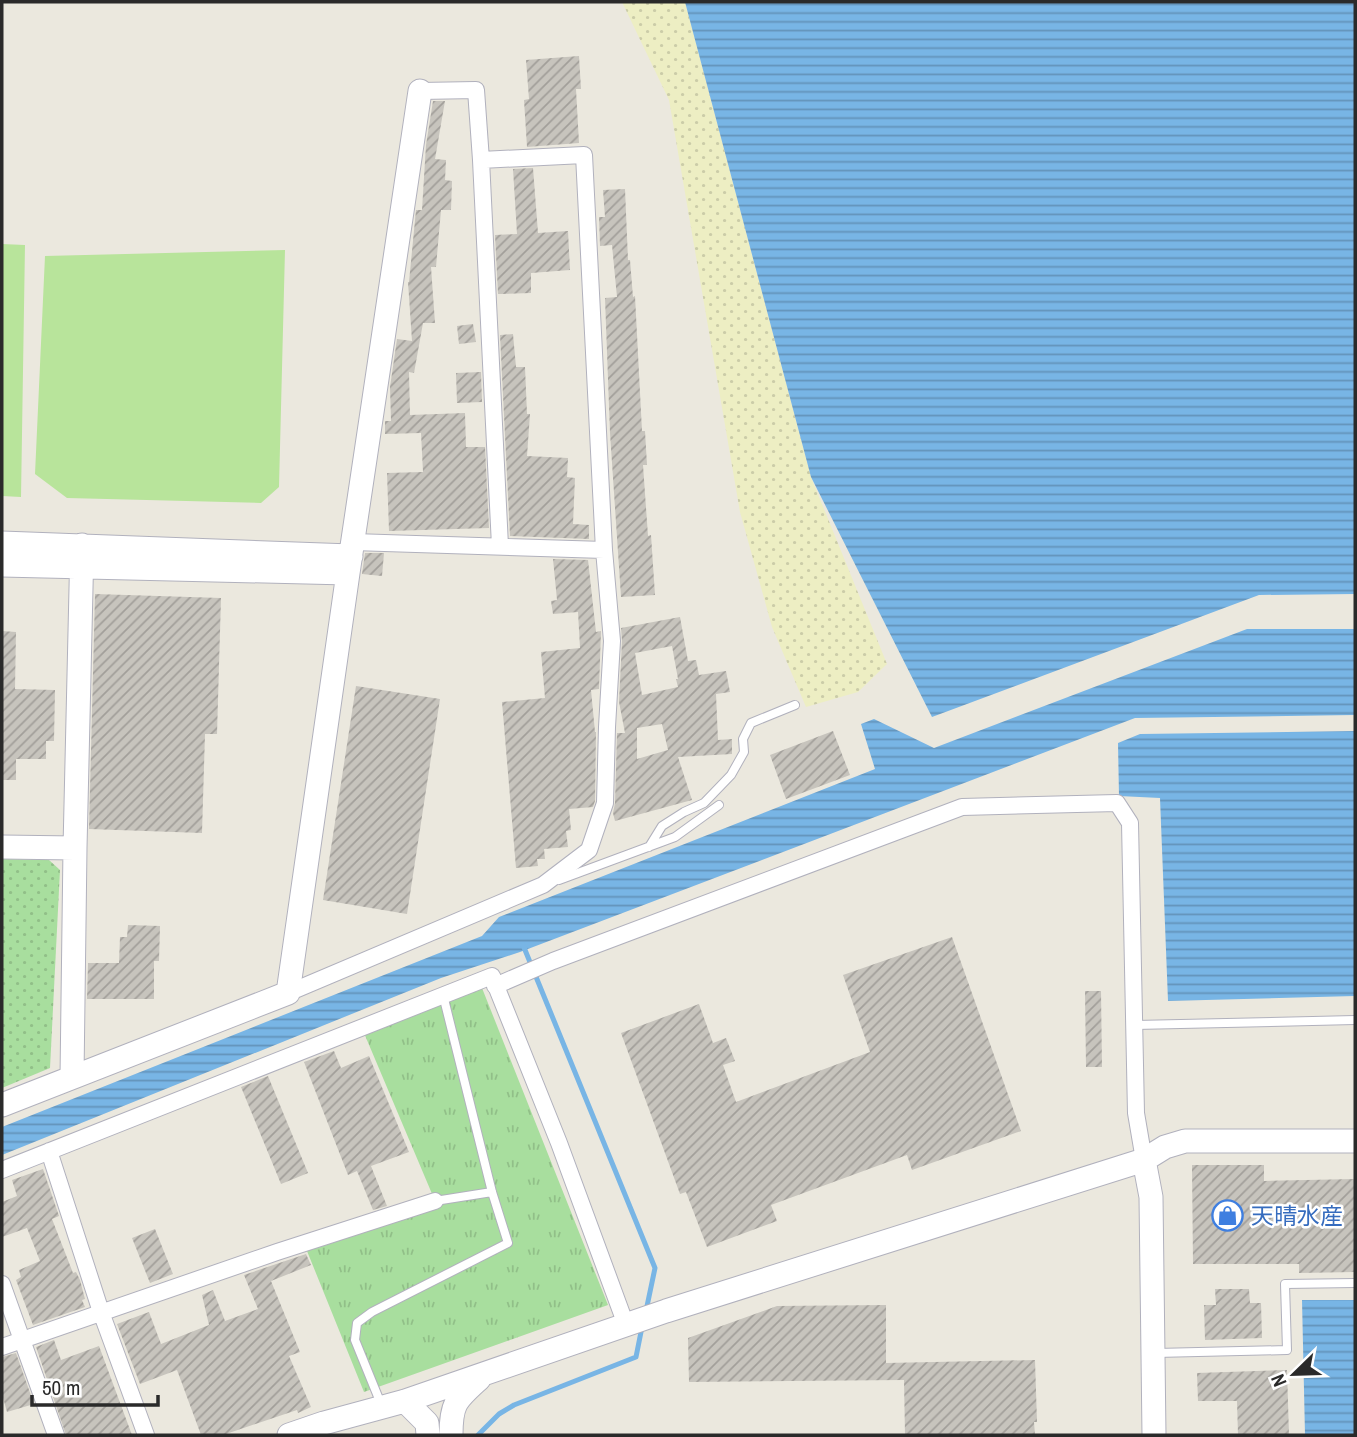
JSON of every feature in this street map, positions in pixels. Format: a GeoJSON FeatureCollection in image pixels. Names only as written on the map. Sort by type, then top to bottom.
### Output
{"type":"FeatureCollection","features":[{"type":"Feature","properties":{"kind":"street"},"geometry":{"type":"LineString","coordinates":[[288,993],[420,91],[476,90],[500,546]]}},
{"type":"Feature","properties":{"kind":"street"},"geometry":{"type":"LineString","coordinates":[[2,1105],[288,993],[543,885],[589,850],[605,803],[612,641],[604,550],[584,155],[481,160]]}},
{"type":"Feature","properties":{"kind":"street"},"geometry":{"type":"LineString","coordinates":[[2,543],[81,556]]}},
{"type":"Feature","properties":{"kind":"street"},"geometry":{"type":"LineString","coordinates":[[2,565],[81,556],[350,557],[500,546],[604,550]]}},
{"type":"Feature","properties":{"kind":"street"},"geometry":{"type":"LineString","coordinates":[[72,1077],[81,556]]}},
{"type":"Feature","properties":{"kind":"street"},"geometry":{"type":"LineString","coordinates":[[495,986],[553,961],[962,807],[1117,803],[1130,823],[1136,1113],[1151,1197],[1154,1435]]}},
{"type":"Feature","properties":{"kind":"street"},"geometry":{"type":"LineString","coordinates":[[2,847],[75,848]]}},
{"type":"Feature","properties":{"kind":"street"},"geometry":{"type":"LineString","coordinates":[[2,1170],[492,976],[559,1143],[626,1325]]}},
{"type":"Feature","properties":{"kind":"street"},"geometry":{"type":"LineString","coordinates":[[289,1435],[405,1401],[666,1311],[1144,1160],[1165,1147],[1185,1141],[1355,1141]]}},
{"type":"Feature","properties":{"kind":"street"},"geometry":{"type":"LineString","coordinates":[[49,1151],[101,1312],[146,1435]]}},
{"type":"Feature","properties":{"kind":"street"},"geometry":{"type":"LineString","coordinates":[[2,1347],[277,1252],[435,1201]]}},
{"type":"Feature","properties":{"kind":"street"},"geometry":{"type":"LineString","coordinates":[[2,1284],[56,1435]]}},
{"type":"Feature","properties":{"kind":"street"},"geometry":{"type":"LineString","coordinates":[[451,1425],[458,1398],[487,1372]]}},
{"type":"Feature","properties":{"kind":"street"},"geometry":{"type":"LineString","coordinates":[[433,1391],[445,1403],[451,1425]]}},
{"type":"Feature","properties":{"kind":"street"},"geometry":{"type":"LineString","coordinates":[[405,1401],[428,1429]]}},
{"type":"Feature","properties":{"kind":"lane"},"geometry":{"type":"LineString","coordinates":[[649,847],[662,826],[704,803],[730,775],[744,752],[743,739],[751,723],[794,705]]}},
{"type":"Feature","properties":{"kind":"lane"},"geometry":{"type":"LineString","coordinates":[[543,885],[675,837],[719,806]]}},
{"type":"Feature","properties":{"kind":"lane"},"geometry":{"type":"LineString","coordinates":[[382,1407],[355,1340],[358,1323],[372,1312],[508,1243],[492,1192],[443,995]]}},
{"type":"Feature","properties":{"kind":"lane"},"geometry":{"type":"LineString","coordinates":[[1135,1024],[1355,1020]]}},
{"type":"Feature","properties":{"kind":"lane"},"geometry":{"type":"LineString","coordinates":[[435,1201],[492,1192]]}},
{"type":"Feature","properties":{"kind":"lane"},"geometry":{"type":"LineString","coordinates":[[1153,1353],[1287,1350],[1285,1284],[1355,1283]]}},
{"type":"Feature","properties":{"kind":"green space"},"geometry":{"type":"Polygon","coordinates":[[[2,244],[25,245],[21,497],[2,496],[2,244]]]}},
{"type":"Feature","properties":{"kind":"green space"},"geometry":{"type":"Polygon","coordinates":[[[285,250],[279,487],[261,503],[67,498],[35,474],[45,256],[285,250]]]}},
{"type":"Feature","properties":{"kind":"green space"},"geometry":{"type":"Polygon","coordinates":[[[2,859],[49,860],[60,870],[50,1068],[2,1088],[2,859]]]}},
{"type":"Feature","properties":{"kind":"green space"},"geometry":{"type":"Polygon","coordinates":[[[482,988],[608,1305],[364,1392],[307,1251],[438,1208],[364,1033],[482,988]]]}},
{"type":"Feature","properties":{"kind":"sand"},"geometry":{"type":"Polygon","coordinates":[[[622,2],[685,2],[811,477],[887,664],[858,692],[806,707],[772,627],[740,512],[669,100],[622,2]]]}},
{"type":"Feature","properties":{"kind":"water"},"geometry":{"type":"Polygon","coordinates":[[[685,2],[1355,2],[1355,594],[1259,595],[932,717],[811,477],[685,2]]]}},
{"type":"Feature","properties":{"kind":"water"},"geometry":{"type":"Polygon","coordinates":[[[1247,629],[1355,629],[1355,715],[1135,718],[520,952],[441,978],[2,1155],[2,1127],[482,936],[499,917],[875,769],[861,724],[874,719],[934,748],[1247,629]]]}},
{"type":"Feature","properties":{"kind":"water"},"geometry":{"type":"Polygon","coordinates":[[[1355,731],[1355,996],[1168,1001],[1160,798],[1119,796],[1118,743],[1140,734],[1355,731]]]}},
{"type":"Feature","properties":{"kind":"water"},"geometry":{"type":"Polygon","coordinates":[[[1302,1300],[1355,1300],[1355,1435],[1305,1435],[1302,1300]]]}},
{"type":"Feature","properties":{"kind":"building"},"geometry":{"type":"Polygon","coordinates":[[[579,56],[581,89],[576,89],[579,143],[527,147],[524,100],[529,99],[526,60],[579,56]]]}},
{"type":"Feature","properties":{"kind":"building"},"geometry":{"type":"Polygon","coordinates":[[[433,101],[445,101],[435,159],[446,160],[445,180],[452,181],[451,210],[441,210],[436,267],[431,267],[435,323],[423,323],[414,373],[409,372],[410,415],[465,413],[466,447],[485,447],[489,528],[389,531],[387,473],[423,472],[421,433],[385,434],[385,421],[391,421],[390,387],[397,339],[412,341],[408,282],[416,210],[422,210],[426,145],[433,101]]]}},
{"type":"Feature","properties":{"kind":"building"},"geometry":{"type":"Polygon","coordinates":[[[533,168],[538,233],[568,231],[570,270],[531,273],[531,293],[498,294],[495,235],[517,234],[513,169],[533,168]]]}},
{"type":"Feature","properties":{"kind":"building"},"geometry":{"type":"Polygon","coordinates":[[[625,189],[628,260],[633,297],[635,296],[642,431],[645,431],[647,465],[643,465],[648,536],[651,535],[655,595],[621,597],[610,433],[605,298],[617,297],[612,245],[600,246],[599,217],[605,217],[603,190],[625,189]]]}},
{"type":"Feature","properties":{"kind":"building"},"geometry":{"type":"Polygon","coordinates":[[[473,324],[476,342],[459,344],[457,326],[473,324]]]}},
{"type":"Feature","properties":{"kind":"building"},"geometry":{"type":"Polygon","coordinates":[[[513,334],[516,367],[525,367],[527,414],[530,414],[527,456],[568,458],[567,477],[575,478],[573,524],[589,525],[589,539],[510,536],[500,335],[513,334]]]}},
{"type":"Feature","properties":{"kind":"building"},"geometry":{"type":"Polygon","coordinates":[[[481,372],[482,402],[457,403],[456,373],[481,372]]]}},
{"type":"Feature","properties":{"kind":"building"},"geometry":{"type":"Polygon","coordinates":[[[365,553],[384,553],[382,576],[362,574],[365,553]]]}},
{"type":"Feature","properties":{"kind":"building"},"geometry":{"type":"Polygon","coordinates":[[[553,559],[588,560],[596,632],[601,631],[599,689],[591,690],[596,732],[595,801],[593,807],[569,809],[571,830],[566,831],[568,847],[544,849],[545,859],[537,859],[538,866],[516,868],[502,702],[545,698],[541,652],[580,648],[578,612],[553,614],[551,601],[557,600],[553,559]]]}},
{"type":"Feature","properties":{"kind":"building"},"geometry":{"type":"Polygon","coordinates":[[[95,594],[221,598],[217,734],[205,734],[202,833],[89,829],[95,594]]]}},
{"type":"Feature","properties":{"kind":"building"},"geometry":{"type":"Polygon","coordinates":[[[680,617],[688,661],[696,660],[699,675],[726,671],[730,692],[716,694],[718,740],[732,739],[732,754],[678,757],[692,800],[615,821],[613,813],[617,733],[625,733],[619,702],[621,628],[680,617]],[[672,646],[635,653],[642,695],[678,687],[672,646]],[[662,724],[637,728],[637,759],[668,750],[662,724]]]}},
{"type":"Feature","properties":{"kind":"building"},"geometry":{"type":"Polygon","coordinates":[[[2,631],[16,632],[15,689],[55,690],[54,741],[46,741],[46,759],[16,759],[16,780],[2,780],[2,631]]]}},
{"type":"Feature","properties":{"kind":"building"},"geometry":{"type":"Polygon","coordinates":[[[356,686],[440,699],[407,914],[323,900],[356,686]]]}},
{"type":"Feature","properties":{"kind":"building"},"geometry":{"type":"Polygon","coordinates":[[[833,731],[850,775],[786,799],[770,755],[833,731]]]}},
{"type":"Feature","properties":{"kind":"building"},"geometry":{"type":"Polygon","coordinates":[[[128,925],[160,926],[159,961],[154,961],[154,999],[87,999],[88,963],[119,963],[120,937],[127,937],[128,925]]]}},
{"type":"Feature","properties":{"kind":"building"},"geometry":{"type":"Polygon","coordinates":[[[952,937],[1021,1131],[912,1170],[907,1155],[771,1205],[777,1221],[707,1247],[686,1192],[680,1194],[621,1033],[699,1004],[713,1043],[726,1038],[735,1061],[723,1065],[736,1102],[870,1052],[843,975],[952,937]]]}},
{"type":"Feature","properties":{"kind":"building"},"geometry":{"type":"Polygon","coordinates":[[[1085,991],[1101,991],[1102,1067],[1086,1067],[1085,991]]]}},
{"type":"Feature","properties":{"kind":"building"},"geometry":{"type":"Polygon","coordinates":[[[334,1051],[341,1068],[369,1056],[409,1152],[371,1166],[387,1206],[373,1210],[357,1171],[348,1175],[304,1062],[334,1051]]]}},
{"type":"Feature","properties":{"kind":"building"},"geometry":{"type":"Polygon","coordinates":[[[268,1076],[308,1173],[281,1184],[241,1087],[268,1076]]]}},
{"type":"Feature","properties":{"kind":"building"},"geometry":{"type":"Polygon","coordinates":[[[1192,1165],[1264,1165],[1264,1181],[1355,1179],[1355,1272],[1299,1273],[1299,1264],[1193,1264],[1192,1165]]]}},
{"type":"Feature","properties":{"kind":"building"},"geometry":{"type":"Polygon","coordinates":[[[43,1169],[59,1216],[52,1219],[73,1273],[76,1272],[80,1280],[85,1307],[33,1325],[16,1280],[21,1277],[19,1270],[40,1261],[27,1228],[2,1237],[2,1202],[17,1196],[12,1180],[43,1169]]]}},
{"type":"Feature","properties":{"kind":"building"},"geometry":{"type":"Polygon","coordinates":[[[155,1229],[173,1274],[150,1283],[132,1238],[155,1229]]]}},
{"type":"Feature","properties":{"kind":"building"},"geometry":{"type":"Polygon","coordinates":[[[306,1254],[311,1265],[271,1281],[300,1352],[289,1356],[311,1407],[223,1435],[201,1435],[177,1370],[140,1384],[117,1324],[149,1312],[161,1344],[209,1325],[202,1295],[213,1290],[225,1321],[258,1309],[244,1275],[306,1254]]]}},
{"type":"Feature","properties":{"kind":"building"},"geometry":{"type":"Polygon","coordinates":[[[1215,1289],[1249,1289],[1250,1303],[1261,1303],[1262,1338],[1205,1340],[1204,1305],[1216,1305],[1215,1289]]]}},
{"type":"Feature","properties":{"kind":"building"},"geometry":{"type":"Polygon","coordinates":[[[886,1305],[886,1363],[1035,1360],[1035,1435],[905,1435],[904,1380],[689,1382],[688,1338],[777,1306],[886,1305]]]}},
{"type":"Feature","properties":{"kind":"building"},"geometry":{"type":"Polygon","coordinates":[[[54,1340],[61,1360],[99,1346],[132,1435],[66,1435],[36,1347],[54,1340]]]}},
{"type":"Feature","properties":{"kind":"building"},"geometry":{"type":"Polygon","coordinates":[[[16,1353],[34,1404],[7,1412],[2,1394],[2,1357],[16,1353]]]}},
{"type":"Feature","properties":{"kind":"building"},"geometry":{"type":"Polygon","coordinates":[[[1287,1370],[1289,1435],[1238,1435],[1237,1401],[1198,1401],[1197,1373],[1287,1370]]]}},
{"type":"Feature","properties":{"kind":"waterway"},"geometry":{"type":"LineString","coordinates":[[523,945],[655,1268],[646,1311]]}},
{"type":"Feature","properties":{"kind":"waterway"},"geometry":{"type":"LineString","coordinates":[[478,1435],[499,1414],[514,1405],[636,1357],[642,1327]]}},
{"type":"Feature","properties":{"kind":"place","name":"天晴水産"},"geometry":{"type":"Point","coordinates":[1228,1215]}}]}
